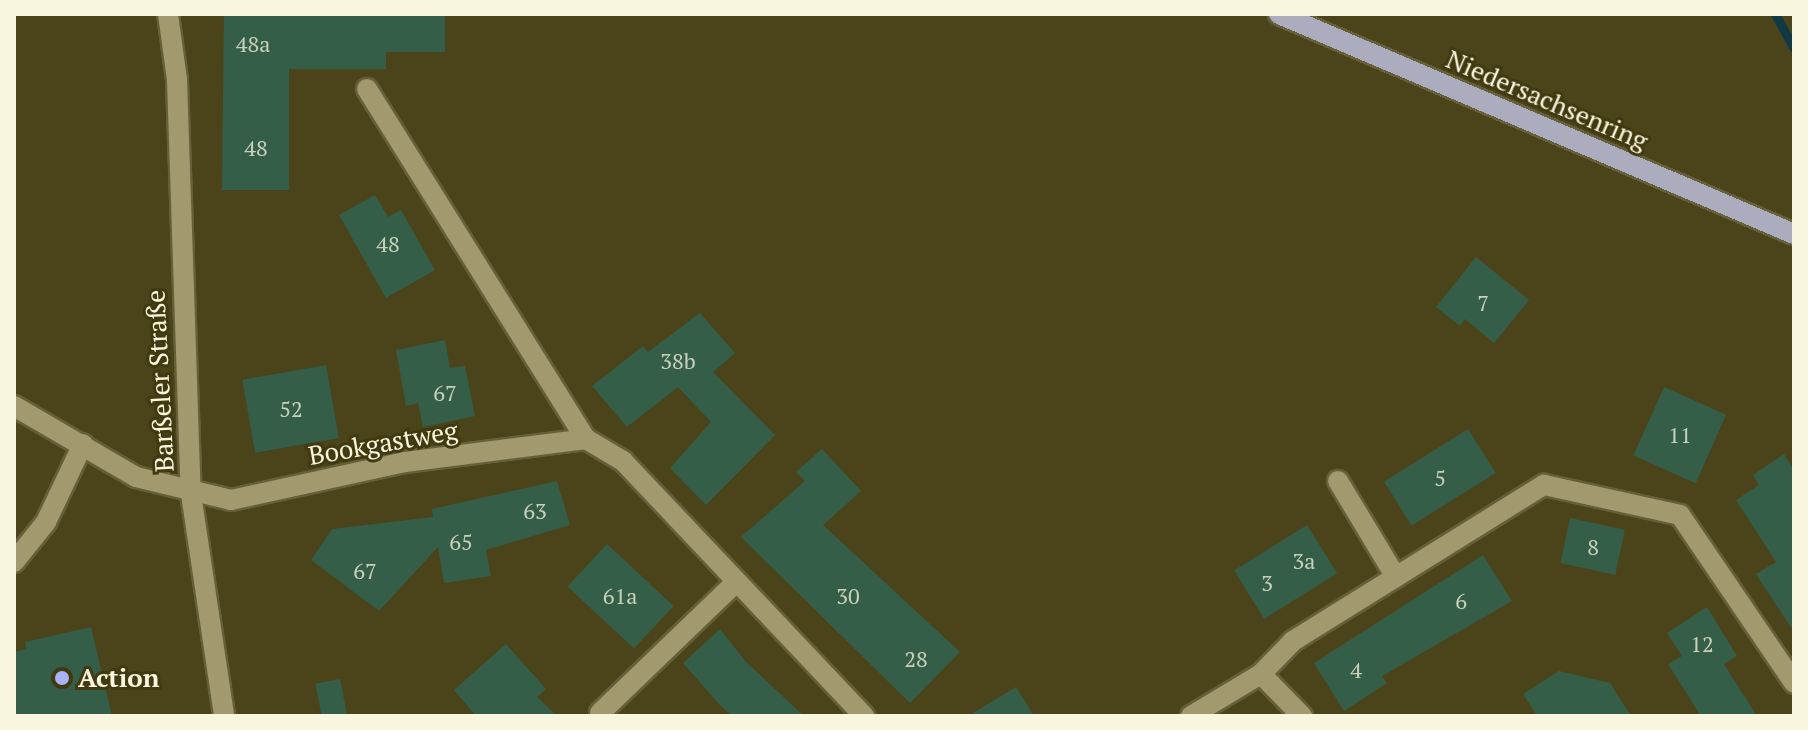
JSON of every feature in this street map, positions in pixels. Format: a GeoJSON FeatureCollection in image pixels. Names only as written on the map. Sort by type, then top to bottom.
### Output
{"type":"FeatureCollection","features":[{"type":"Feature","properties":{"kind":"main road","name":"Niedersachsenring"},"geometry":{"type":"LineString","coordinates":[[1279,14],[1794,234]]}},
{"type":"Feature","properties":{"kind":"street"},"geometry":{"type":"LineString","coordinates":[[153,14],[171,41]]}},
{"type":"Feature","properties":{"kind":"street","name":"Barßeler Straße"},"geometry":{"type":"LineString","coordinates":[[168,14],[191,494],[224,716]]}},
{"type":"Feature","properties":{"kind":"street"},"geometry":{"type":"LineString","coordinates":[[367,89],[586,439],[623,461],[864,716]]}},
{"type":"Feature","properties":{"kind":"street","name":"Bookgastweg"},"geometry":{"type":"LineString","coordinates":[[14,406],[136,477],[191,494],[231,500],[405,462],[586,439]]}},
{"type":"Feature","properties":{"kind":"street"},"geometry":{"type":"LineString","coordinates":[[14,562],[46,522],[83,444]]}},
{"type":"Feature","properties":{"kind":"street"},"geometry":{"type":"LineString","coordinates":[[1338,481],[1396,577]]}},
{"type":"Feature","properties":{"kind":"street"},"geometry":{"type":"LineString","coordinates":[[1191,716],[1261,674],[1293,641],[1544,485],[1680,515],[1794,683]]}},
{"type":"Feature","properties":{"kind":"street"},"geometry":{"type":"LineString","coordinates":[[600,713],[736,582]]}},
{"type":"Feature","properties":{"kind":"street"},"geometry":{"type":"LineString","coordinates":[[1261,674],[1302,716]]}},
{"type":"Feature","properties":{"kind":"building"},"geometry":{"type":"Polygon","coordinates":[[[224,14],[445,14],[445,52],[386,52],[386,69],[289,69],[289,190],[222,190],[224,14]]]}},
{"type":"Feature","properties":{"kind":"building"},"geometry":{"type":"Polygon","coordinates":[[[375,195],[388,217],[401,210],[435,270],[386,298],[339,215],[375,195]]]}},
{"type":"Feature","properties":{"kind":"building"},"geometry":{"type":"Polygon","coordinates":[[[1476,257],[1529,300],[1494,343],[1465,319],[1460,326],[1436,307],[1476,257]]]}},
{"type":"Feature","properties":{"kind":"building"},"geometry":{"type":"Polygon","coordinates":[[[700,313],[735,353],[713,372],[775,435],[706,505],[670,468],[711,422],[678,387],[627,427],[592,386],[643,346],[648,352],[700,313]]]}},
{"type":"Feature","properties":{"kind":"building"},"geometry":{"type":"Polygon","coordinates":[[[445,340],[450,368],[465,366],[475,416],[423,427],[418,403],[406,406],[396,350],[445,340]]]}},
{"type":"Feature","properties":{"kind":"building"},"geometry":{"type":"Polygon","coordinates":[[[326,365],[339,438],[255,453],[242,380],[326,365]]]}},
{"type":"Feature","properties":{"kind":"building"},"geometry":{"type":"Polygon","coordinates":[[[1664,387],[1726,415],[1696,483],[1633,456],[1664,387]]]}},
{"type":"Feature","properties":{"kind":"building"},"geometry":{"type":"Polygon","coordinates":[[[1468,429],[1496,473],[1412,526],[1384,481],[1468,429]]]}},
{"type":"Feature","properties":{"kind":"building"},"geometry":{"type":"Polygon","coordinates":[[[822,449],[861,491],[823,525],[960,652],[910,703],[741,537],[805,481],[796,472],[822,449]]]}},
{"type":"Feature","properties":{"kind":"building"},"geometry":{"type":"Polygon","coordinates":[[[1784,454],[1794,470],[1794,632],[1756,574],[1776,562],[1736,500],[1759,485],[1753,475],[1784,454]]]}},
{"type":"Feature","properties":{"kind":"building"},"geometry":{"type":"Polygon","coordinates":[[[557,481],[570,525],[486,550],[491,576],[444,583],[438,547],[379,611],[311,560],[332,529],[433,517],[432,509],[557,481]]]}},
{"type":"Feature","properties":{"kind":"building"},"geometry":{"type":"Polygon","coordinates":[[[1570,518],[1625,530],[1615,575],[1560,563],[1570,518]]]}},
{"type":"Feature","properties":{"kind":"building"},"geometry":{"type":"Polygon","coordinates":[[[1307,525],[1337,573],[1264,619],[1234,571],[1307,525]]]}},
{"type":"Feature","properties":{"kind":"building"},"geometry":{"type":"Polygon","coordinates":[[[607,544],[674,606],[634,648],[567,586],[607,544]]]}},
{"type":"Feature","properties":{"kind":"building"},"geometry":{"type":"Polygon","coordinates":[[[1483,555],[1512,601],[1382,676],[1387,683],[1344,711],[1314,663],[1483,555]]]}},
{"type":"Feature","properties":{"kind":"building"},"geometry":{"type":"Polygon","coordinates":[[[1707,607],[1737,656],[1724,664],[1757,716],[1701,716],[1668,664],[1682,656],[1667,633],[1707,607]]]}},
{"type":"Feature","properties":{"kind":"building"},"geometry":{"type":"Polygon","coordinates":[[[91,627],[112,716],[14,716],[14,652],[26,649],[25,642],[91,627]]]}},
{"type":"Feature","properties":{"kind":"building"},"geometry":{"type":"Polygon","coordinates":[[[720,629],[746,662],[804,716],[732,716],[719,704],[683,663],[720,629]]]}},
{"type":"Feature","properties":{"kind":"building"},"geometry":{"type":"Polygon","coordinates":[[[506,644],[546,689],[537,697],[557,716],[476,716],[454,690],[506,644]]]}},
{"type":"Feature","properties":{"kind":"building"},"geometry":{"type":"Polygon","coordinates":[[[1559,671],[1610,683],[1631,716],[1537,716],[1523,694],[1559,671]]]}},
{"type":"Feature","properties":{"kind":"building"},"geometry":{"type":"Polygon","coordinates":[[[340,679],[347,716],[322,716],[315,684],[340,679]]]}},
{"type":"Feature","properties":{"kind":"building"},"geometry":{"type":"Polygon","coordinates":[[[1016,687],[1034,716],[968,716],[1016,687]]]}},
{"type":"Feature","properties":{"kind":"waterway"},"geometry":{"type":"LineString","coordinates":[[1775,14],[1794,48]]}},
{"type":"Feature","properties":{"kind":"place","name":"Action"},"geometry":{"type":"Point","coordinates":[62,678]}}]}
